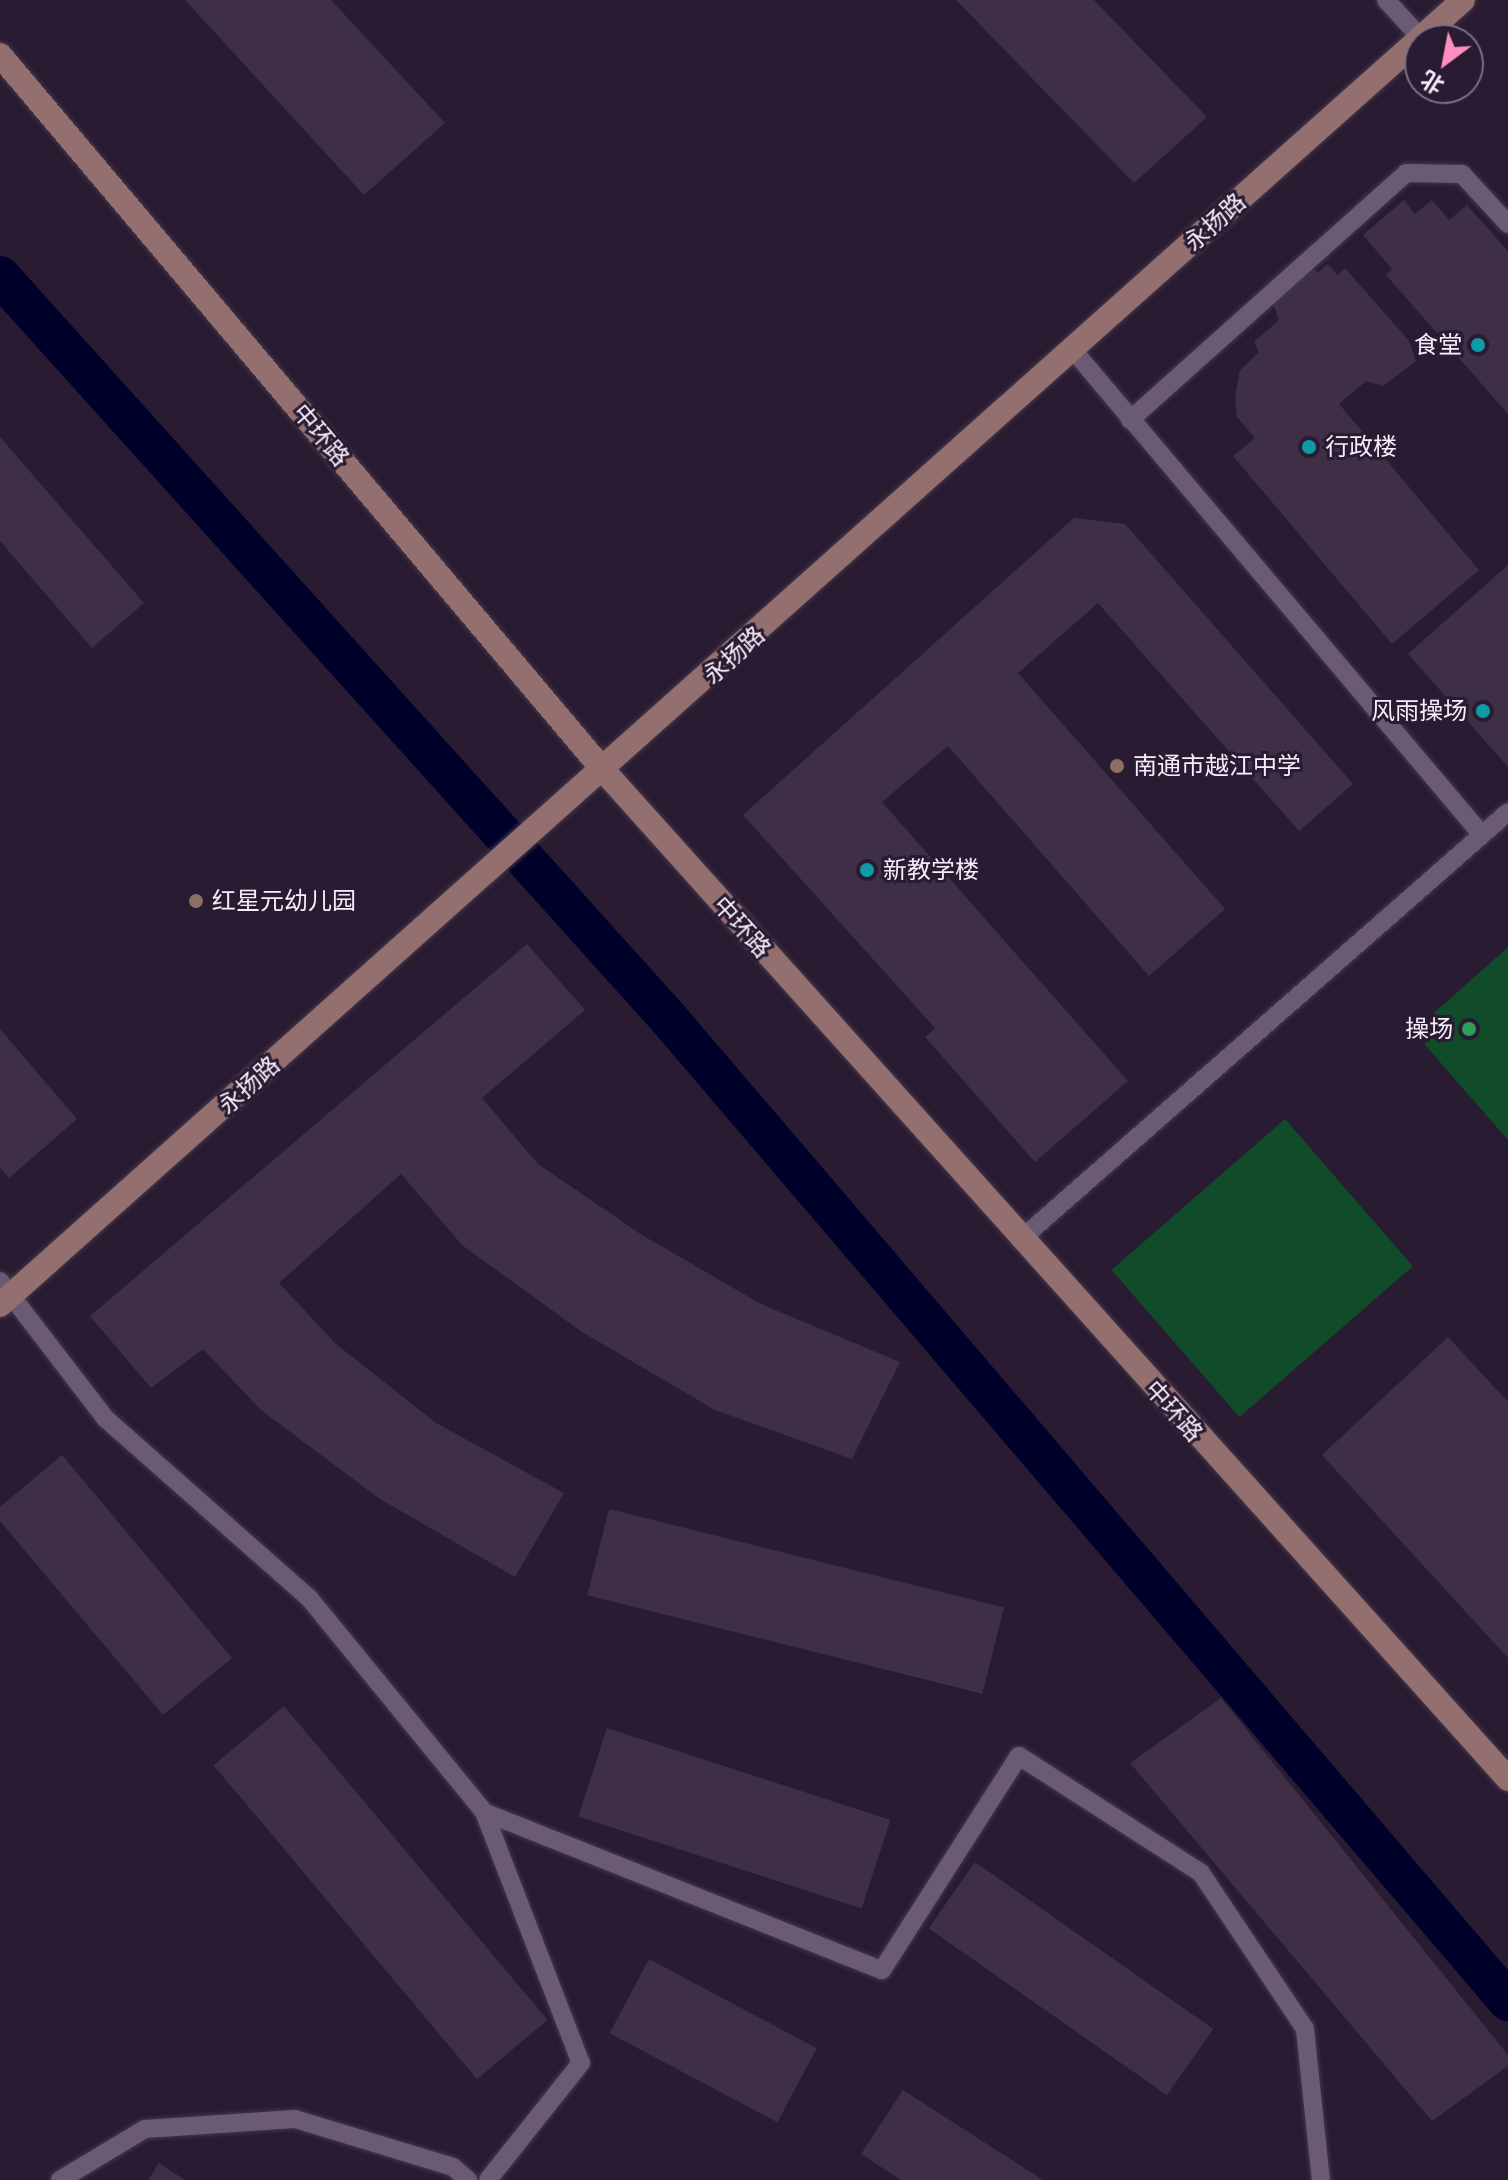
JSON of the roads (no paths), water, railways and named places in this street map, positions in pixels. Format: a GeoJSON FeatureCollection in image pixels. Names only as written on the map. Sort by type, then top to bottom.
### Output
{"type":"FeatureCollection","features":[{"type":"Feature","properties":{"kind":"street","name":"永扬路"},"geometry":{"type":"LineString","coordinates":[[1435,24],[1463,0]]}},
{"type":"Feature","properties":{"kind":"street","name":"永扬路"},"geometry":{"type":"LineString","coordinates":[[4,1294],[604,771],[1404,51]]}},
{"type":"Feature","properties":{"kind":"street","name":"中环路"},"geometry":{"type":"LineString","coordinates":[[0,55],[604,771],[1020,1240],[1508,1779]]}},
{"type":"Feature","properties":{"kind":"lane"},"geometry":{"type":"LineString","coordinates":[[1386,0],[1408,24]]}},
{"type":"Feature","properties":{"kind":"lane"},"geometry":{"type":"LineString","coordinates":[[1130,420],[1406,173],[1462,174],[1508,224]]}},
{"type":"Feature","properties":{"kind":"lane"},"geometry":{"type":"LineString","coordinates":[[1073,350],[1482,835]]}},
{"type":"Feature","properties":{"kind":"lane"},"geometry":{"type":"LineString","coordinates":[[1020,1240],[1508,812]]}},
{"type":"Feature","properties":{"kind":"lane"},"geometry":{"type":"LineString","coordinates":[[4,1294],[106,1419],[309,1598],[484,1812],[581,2063],[488,2180]]}},
{"type":"Feature","properties":{"kind":"lane"},"geometry":{"type":"LineString","coordinates":[[484,1812],[882,1970],[1019,1756],[1201,1873],[1305,2029],[1321,2180]]}},
{"type":"Feature","properties":{"kind":"lane"},"geometry":{"type":"LineString","coordinates":[[60,2180],[145,2129],[295,2119],[453,2167],[468,2180]]}},
{"type":"Feature","properties":{"kind":"waterway"},"geometry":{"type":"LineString","coordinates":[[0,276],[669,1019],[1508,2001]]}},
{"type":"Feature","properties":{"kind":"place","name":"食堂"},"geometry":{"type":"Point","coordinates":[1478,345]}},
{"type":"Feature","properties":{"kind":"place","name":"行政楼"},"geometry":{"type":"Point","coordinates":[1309,447]}},
{"type":"Feature","properties":{"kind":"place","name":"风雨操场"},"geometry":{"type":"Point","coordinates":[1483,711]}},
{"type":"Feature","properties":{"kind":"place","name":"南通市越江中学"},"geometry":{"type":"Point","coordinates":[1117,766]}},
{"type":"Feature","properties":{"kind":"place","name":"新教学楼"},"geometry":{"type":"Point","coordinates":[867,870]}},
{"type":"Feature","properties":{"kind":"place","name":"红星元幼儿园"},"geometry":{"type":"Point","coordinates":[196,901]}},
{"type":"Feature","properties":{"kind":"place","name":"操场"},"geometry":{"type":"Point","coordinates":[1469,1029]}}]}
